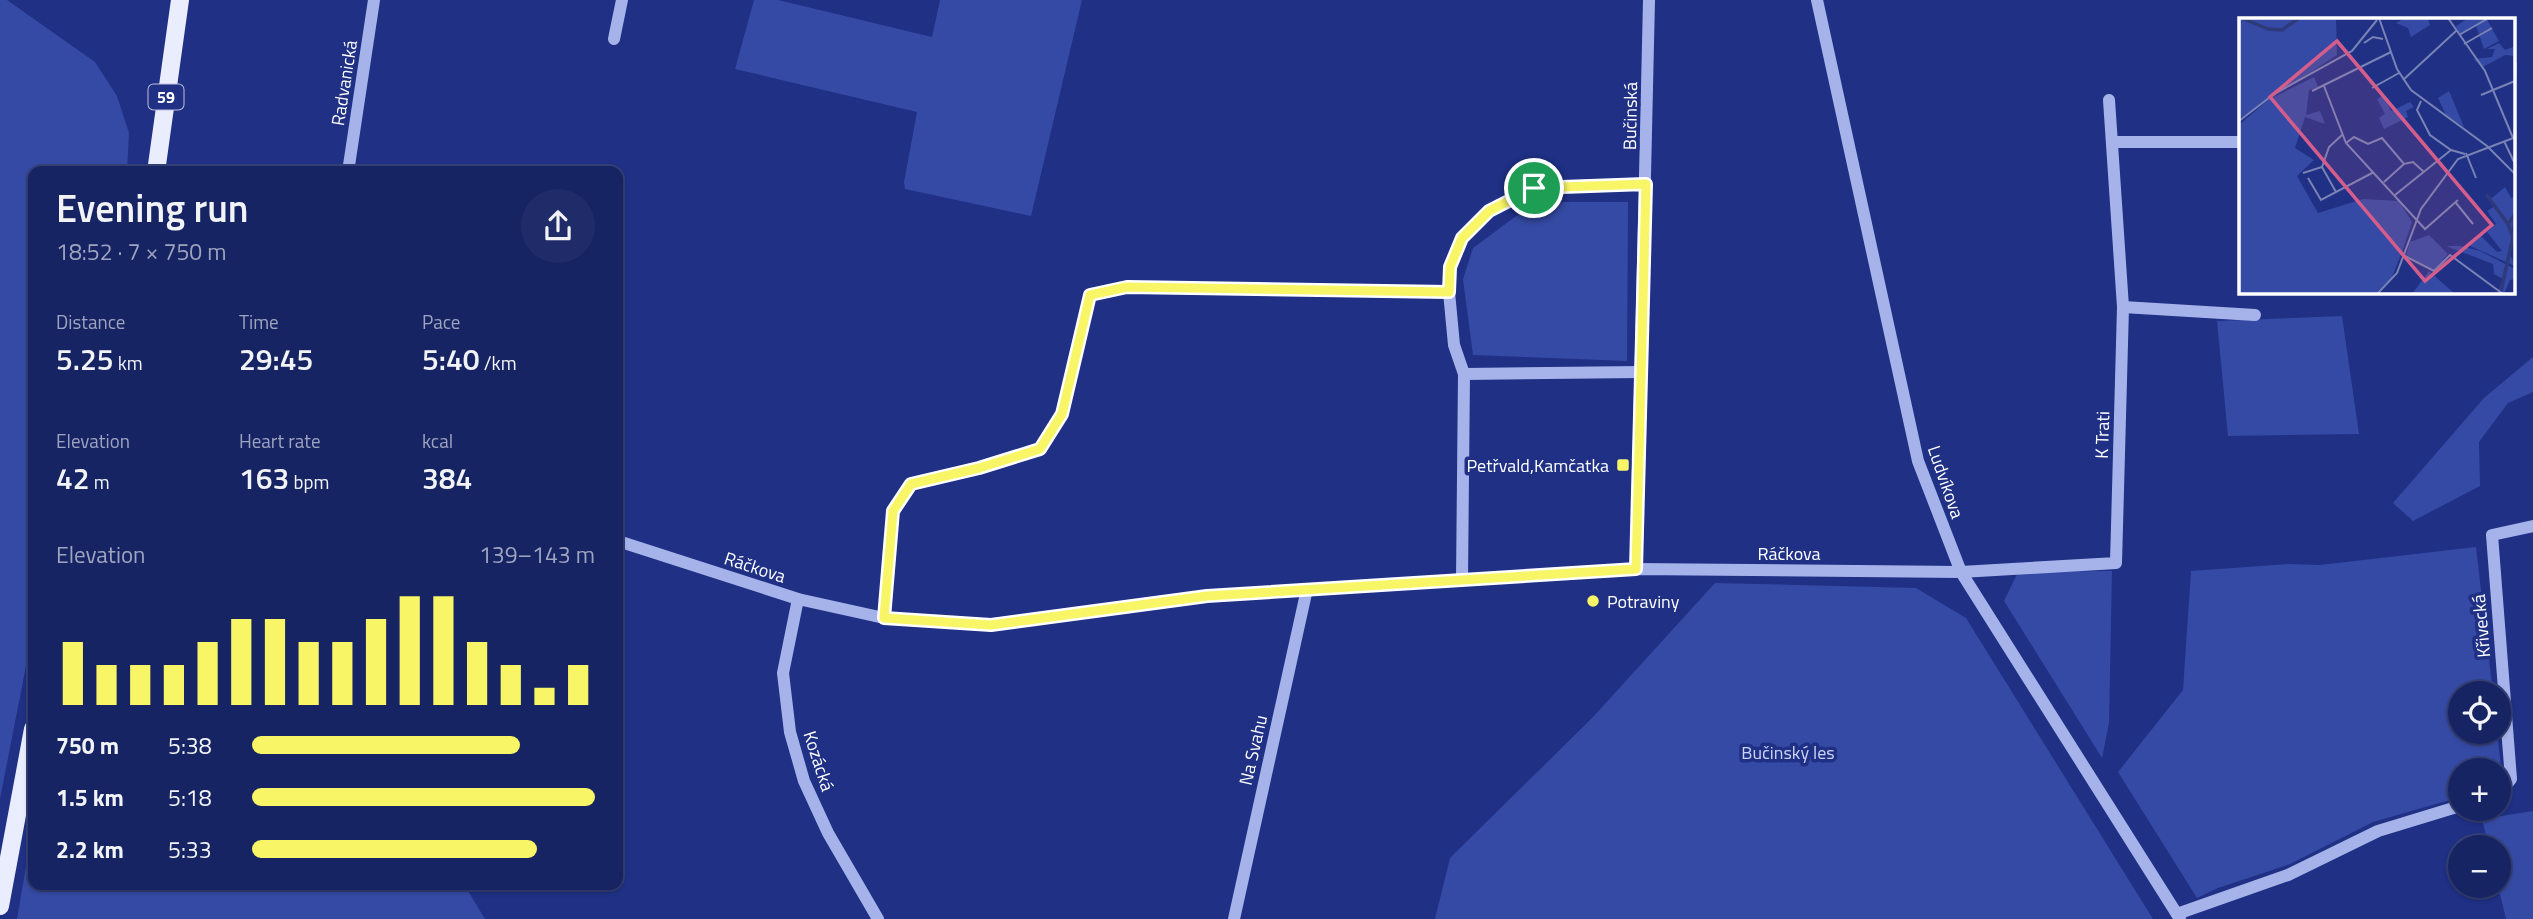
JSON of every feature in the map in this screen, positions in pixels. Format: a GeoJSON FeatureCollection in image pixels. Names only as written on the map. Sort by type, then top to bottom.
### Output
{"type":"FeatureCollection","features":[{"type":"Feature","properties":{"kind":"main road","name":"59"},"geometry":{"type":"LineString","coordinates":[[173,0],[176,26]]}},
{"type":"Feature","properties":{"kind":"main road","name":"59"},"geometry":{"type":"LineString","coordinates":[[157,166],[180,0]]}},
{"type":"Feature","properties":{"kind":"main road"},"geometry":{"type":"LineString","coordinates":[[0,906],[28,756]]}},
{"type":"Feature","properties":{"kind":"street","name":"Radvanická"},"geometry":{"type":"LineString","coordinates":[[349,166],[374,0]]}},
{"type":"Feature","properties":{"kind":"street"},"geometry":{"type":"LineString","coordinates":[[614,38],[622,0]]}},
{"type":"Feature","properties":{"kind":"street","name":"Bučinská"},"geometry":{"type":"LineString","coordinates":[[1636,569],[1649,0]]}},
{"type":"Feature","properties":{"kind":"street","name":"Ludvíkova"},"geometry":{"type":"LineString","coordinates":[[1817,0],[1918,461],[1961,572],[2178,917]]}},
{"type":"Feature","properties":{"kind":"street","name":"K Trati"},"geometry":{"type":"LineString","coordinates":[[2109,100],[2123,307],[2116,563]]}},
{"type":"Feature","properties":{"kind":"street"},"geometry":{"type":"LineString","coordinates":[[2112,142],[2239,142]]}},
{"type":"Feature","properties":{"kind":"street"},"geometry":{"type":"LineString","coordinates":[[1462,580],[1464,374],[1454,345],[1449,292],[1450,267],[1462,238],[1489,211],[1534,188],[1646,184]]}},
{"type":"Feature","properties":{"kind":"street"},"geometry":{"type":"LineString","coordinates":[[884,618],[893,511],[911,484],[979,468],[1040,449],[1062,414],[1090,295],[1127,287],[1449,292]]}},
{"type":"Feature","properties":{"kind":"street"},"geometry":{"type":"LineString","coordinates":[[2123,307],[2255,315]]}},
{"type":"Feature","properties":{"kind":"street"},"geometry":{"type":"LineString","coordinates":[[1464,374],[1641,372]]}},
{"type":"Feature","properties":{"kind":"street","name":"Křivecká"},"geometry":{"type":"LineString","coordinates":[[2509,758],[2491,535],[2533,526]]}},
{"type":"Feature","properties":{"kind":"street","name":"Ráčkova"},"geometry":{"type":"LineString","coordinates":[[623,543],[798,599],[884,618],[991,625],[1207,596],[1636,569],[1961,572],[2116,563]]}},
{"type":"Feature","properties":{"kind":"street","name":"Na Svahu"},"geometry":{"type":"LineString","coordinates":[[1234,919],[1307,589]]}},
{"type":"Feature","properties":{"kind":"street","name":"Kozácká"},"geometry":{"type":"LineString","coordinates":[[798,599],[783,673],[790,732],[804,781],[828,833],[878,919]]}},
{"type":"Feature","properties":{"kind":"street"},"geometry":{"type":"LineString","coordinates":[[2178,917],[2288,875],[2378,831],[2448,810]]}},
{"type":"Feature","properties":{"kind":"green space"},"geometry":{"type":"Polygon","coordinates":[[[0,0],[7,0],[95,62],[117,96],[129,133],[127,166],[28,166],[28,656],[0,799],[0,0]]]}},
{"type":"Feature","properties":{"kind":"green space"},"geometry":{"type":"Polygon","coordinates":[[[754,0],[778,0],[932,37],[940,0],[1082,0],[1031,216],[905,189],[917,112],[735,69],[754,0]]]}},
{"type":"Feature","properties":{"kind":"green space"},"geometry":{"type":"Polygon","coordinates":[[[1535,202],[1628,202],[1627,361],[1473,355],[1463,279],[1473,248],[1535,202]]]}},
{"type":"Feature","properties":{"kind":"green space"},"geometry":{"type":"Polygon","coordinates":[[[2342,316],[2359,434],[2228,436],[2217,321],[2342,316]]]}},
{"type":"Feature","properties":{"kind":"green space"},"geometry":{"type":"Polygon","coordinates":[[[2533,357],[2533,392],[2508,403],[2479,442],[2480,486],[2413,521],[2393,503],[2484,398],[2533,357]]]}},
{"type":"Feature","properties":{"kind":"green space"},"geometry":{"type":"Polygon","coordinates":[[[2476,547],[2492,681],[2448,681],[2448,744],[2498,744],[2500,758],[2448,758],[2448,800],[2373,822],[2290,864],[2218,888],[2197,898],[2118,772],[2183,690],[2191,571],[2289,564],[2320,565],[2476,547]]]}},
{"type":"Feature","properties":{"kind":"green space"},"geometry":{"type":"Polygon","coordinates":[[[2112,571],[2109,723],[2102,758],[2004,601],[2018,572],[2112,571]]]}},
{"type":"Feature","properties":{"kind":"green space","name":"Bučinský les"},"geometry":{"type":"Polygon","coordinates":[[[1715,583],[1916,588],[1966,618],[2153,919],[1435,919],[1450,858],[1593,717],[1715,583]]]}},
{"type":"Feature","properties":{"kind":"green space"},"geometry":{"type":"Polygon","coordinates":[[[2533,811],[2533,919],[2506,919],[2501,898],[2511,898],[2511,835],[2486,835],[2482,821],[2511,821],[2511,814],[2533,811]]]}},
{"type":"Feature","properties":{"kind":"green space"},"geometry":{"type":"Polygon","coordinates":[[[28,855],[28,890],[467,890],[485,919],[17,919],[28,855]]]}},
{"type":"Feature","properties":{"kind":"place","name":"Petřvald,Kamčatka"},"geometry":{"type":"Point","coordinates":[1623,465]}},
{"type":"Feature","properties":{"kind":"place","name":"Potraviny"},"geometry":{"type":"Point","coordinates":[1593,601]}},
{"type":"Feature","properties":{"kind":"route"},"geometry":{"type":"LineString","coordinates":[[1646,184],[1636,569],[1207,596],[991,625],[884,618],[893,511],[911,484],[979,468],[1040,449],[1062,414],[1090,295],[1127,287],[1449,292],[1450,267],[1462,238],[1489,211],[1534,188],[1646,184]]}}]}
